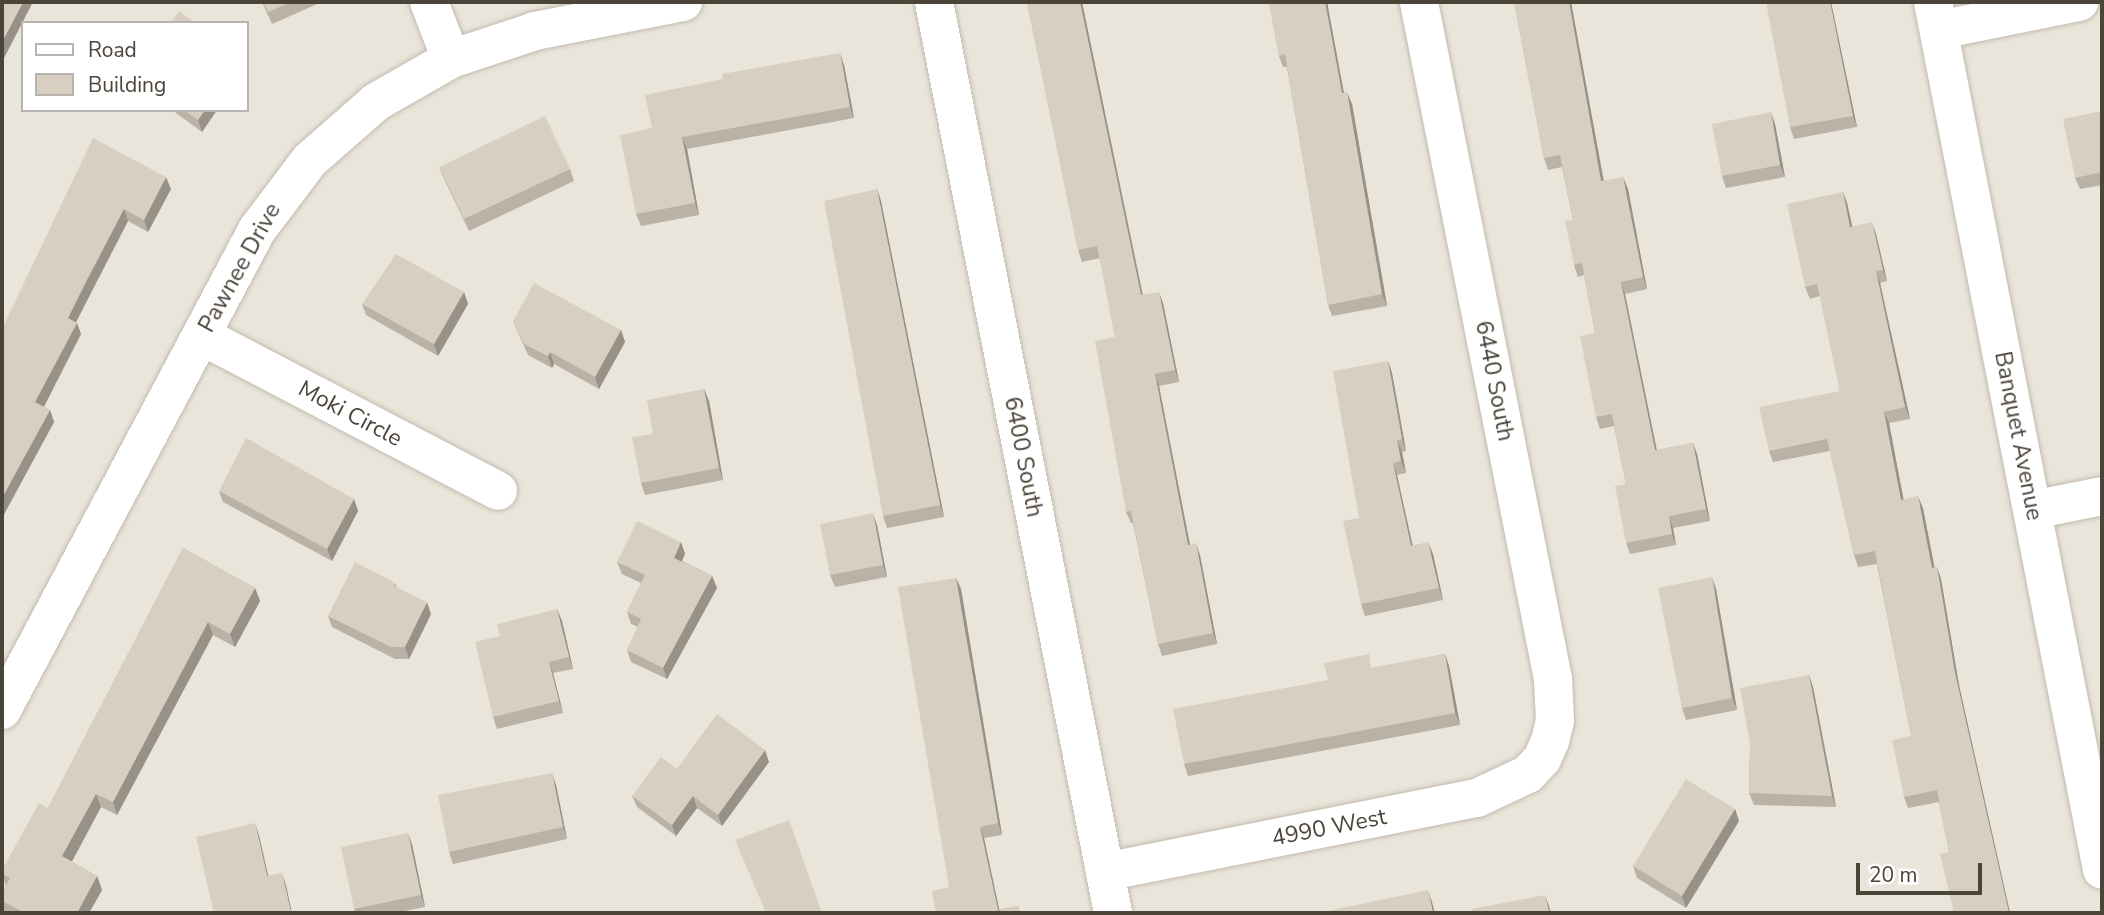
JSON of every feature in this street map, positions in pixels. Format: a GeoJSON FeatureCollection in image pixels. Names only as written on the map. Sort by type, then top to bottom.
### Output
{"type":"FeatureCollection","features":[{"type":"Feature","properties":{"kind":"street"},"geometry":{"type":"LineString","coordinates":[[429,2],[451,59]]}},
{"type":"Feature","properties":{"kind":"street","name":"Pawnee Drive"},"geometry":{"type":"LineString","coordinates":[[2,710],[257,230],[310,160],[376,102],[451,59],[536,31],[683,2]]}},
{"type":"Feature","properties":{"kind":"street","name":"6400 South"},"geometry":{"type":"LineString","coordinates":[[934,2],[1113,913]]}},
{"type":"Feature","properties":{"kind":"street","name":"6440 South"},"geometry":{"type":"LineString","coordinates":[[1419,2],[1553,679],[1555,721],[1542,759]]}},
{"type":"Feature","properties":{"kind":"street"},"geometry":{"type":"LineString","coordinates":[[1936,16],[2079,2]]}},
{"type":"Feature","properties":{"kind":"street","name":"Banquet Avenue"},"geometry":{"type":"LineString","coordinates":[[1936,16],[2102,870]]}},
{"type":"Feature","properties":{"kind":"street","name":"Moki Circle"},"geometry":{"type":"LineString","coordinates":[[202,336],[498,491]]}},
{"type":"Feature","properties":{"kind":"street"},"geometry":{"type":"LineString","coordinates":[[2032,510],[2102,496]]}},
{"type":"Feature","properties":{"kind":"street","name":"4990 West"},"geometry":{"type":"LineString","coordinates":[[1105,872],[1478,798],[1513,785],[1542,759]]}},
{"type":"Feature","properties":{"kind":"shaded area"},"geometry":{"type":"Polygon","coordinates":[[[2,2],[2102,2],[2102,913],[2,913],[2,2]]]}},
{"type":"Feature","properties":{"kind":"building"},"geometry":{"type":"Polygon","coordinates":[[[2,2],[23,2],[2,42],[2,2]]]}},
{"type":"Feature","properties":{"kind":"building"},"geometry":{"type":"Polygon","coordinates":[[[263,2],[291,2],[268,12],[263,2]]]}},
{"type":"Feature","properties":{"kind":"building"},"geometry":{"type":"Polygon","coordinates":[[[1027,2],[1080,2],[1141,295],[1159,292],[1175,370],[1155,374],[1188,545],[1196,543],[1213,633],[1158,644],[1131,511],[1126,512],[1095,341],[1115,337],[1097,246],[1078,250],[1027,2]]]}},
{"type":"Feature","properties":{"kind":"building"},"geometry":{"type":"Polygon","coordinates":[[[1269,2],[1325,2],[1342,93],[1347,92],[1382,294],[1328,305],[1285,54],[1279,56],[1269,2]]]}},
{"type":"Feature","properties":{"kind":"building"},"geometry":{"type":"Polygon","coordinates":[[[1514,2],[1569,2],[1601,181],[1623,177],[1643,277],[1621,282],[1655,450],[1693,443],[1706,509],[1669,516],[1672,534],[1626,543],[1615,486],[1626,484],[1612,414],[1596,417],[1580,336],[1595,333],[1582,263],[1574,265],[1565,221],[1573,220],[1560,155],[1544,158],[1514,2]]]}},
{"type":"Feature","properties":{"kind":"building"},"geometry":{"type":"Polygon","coordinates":[[[1766,2],[1830,2],[1853,116],[1790,127],[1766,2]]]}},
{"type":"Feature","properties":{"kind":"building"},"geometry":{"type":"Polygon","coordinates":[[[179,11],[193,21],[172,21],[179,11]]]}},
{"type":"Feature","properties":{"kind":"building"},"geometry":{"type":"Polygon","coordinates":[[[840,53],[850,107],[682,137],[695,203],[636,214],[620,135],[652,128],[645,95],[723,79],[722,74],[840,53]]]}},
{"type":"Feature","properties":{"kind":"building"},"geometry":{"type":"Polygon","coordinates":[[[2102,111],[2102,172],[2075,178],[2063,119],[2102,111]]]}},
{"type":"Feature","properties":{"kind":"building"},"geometry":{"type":"Polygon","coordinates":[[[187,112],[204,112],[198,120],[187,112]]]}},
{"type":"Feature","properties":{"kind":"building"},"geometry":{"type":"Polygon","coordinates":[[[1771,112],[1780,165],[1722,176],[1712,124],[1771,112]]]}},
{"type":"Feature","properties":{"kind":"building"},"geometry":{"type":"Polygon","coordinates":[[[545,116],[570,169],[464,219],[439,167],[545,116]]]}},
{"type":"Feature","properties":{"kind":"building"},"geometry":{"type":"Polygon","coordinates":[[[93,138],[166,177],[144,220],[124,209],[86,281],[68,318],[77,323],[35,402],[50,410],[2,498],[2,329],[93,138]]]}},
{"type":"Feature","properties":{"kind":"building"},"geometry":{"type":"Polygon","coordinates":[[[877,189],[940,505],[883,516],[824,201],[877,189]]]}},
{"type":"Feature","properties":{"kind":"building"},"geometry":{"type":"Polygon","coordinates":[[[1843,192],[1850,227],[1872,222],[1883,270],[1876,271],[1905,407],[1884,412],[1901,500],[1918,496],[1932,568],[1937,567],[1955,673],[2009,913],[1954,913],[1940,854],[1949,852],[1937,790],[1904,797],[1892,740],[1911,736],[1875,551],[1854,555],[1827,439],[1769,451],[1759,407],[1840,391],[1817,284],[1805,287],[1787,204],[1843,192]]]}},
{"type":"Feature","properties":{"kind":"building"},"geometry":{"type":"Polygon","coordinates":[[[396,254],[464,292],[434,344],[362,304],[396,254]]]}},
{"type":"Feature","properties":{"kind":"building"},"geometry":{"type":"Polygon","coordinates":[[[534,283],[621,330],[595,377],[550,352],[548,356],[524,344],[513,321],[534,283]]]}},
{"type":"Feature","properties":{"kind":"building"},"geometry":{"type":"Polygon","coordinates":[[[1388,361],[1402,439],[1397,440],[1401,461],[1393,463],[1411,546],[1428,542],[1439,588],[1361,604],[1343,521],[1359,518],[1333,371],[1388,361]]]}},
{"type":"Feature","properties":{"kind":"building"},"geometry":{"type":"Polygon","coordinates":[[[704,389],[719,468],[641,483],[632,437],[653,434],[647,400],[704,389]]]}},
{"type":"Feature","properties":{"kind":"building"},"geometry":{"type":"Polygon","coordinates":[[[246,438],[354,499],[327,549],[219,491],[246,438]]]}},
{"type":"Feature","properties":{"kind":"building"},"geometry":{"type":"Polygon","coordinates":[[[873,513],[883,565],[830,575],[820,524],[873,513]]]}},
{"type":"Feature","properties":{"kind":"building"},"geometry":{"type":"Polygon","coordinates":[[[637,521],[681,542],[674,558],[712,576],[663,668],[627,650],[641,619],[627,612],[645,575],[617,562],[637,521]]]}},
{"type":"Feature","properties":{"kind":"building"},"geometry":{"type":"Polygon","coordinates":[[[183,548],[255,588],[230,634],[208,622],[113,802],[96,794],[62,856],[97,876],[77,913],[25,913],[2,901],[2,894],[10,878],[2,873],[2,870],[39,803],[48,808],[183,548]]]}},
{"type":"Feature","properties":{"kind":"building"},"geometry":{"type":"Polygon","coordinates":[[[355,562],[427,602],[405,647],[391,647],[328,616],[355,562]]]}},
{"type":"Feature","properties":{"kind":"building"},"geometry":{"type":"Polygon","coordinates":[[[1712,577],[1732,698],[1682,708],[1658,588],[1712,577]]]}},
{"type":"Feature","properties":{"kind":"building"},"geometry":{"type":"Polygon","coordinates":[[[956,578],[998,823],[980,827],[998,911],[1018,906],[1020,913],[936,913],[932,891],[949,887],[898,587],[956,578]]]}},
{"type":"Feature","properties":{"kind":"building"},"geometry":{"type":"Polygon","coordinates":[[[557,609],[569,657],[549,662],[559,701],[493,717],[475,642],[500,636],[497,624],[557,609]]]}},
{"type":"Feature","properties":{"kind":"building"},"geometry":{"type":"Polygon","coordinates":[[[1369,654],[1371,668],[1445,654],[1455,713],[1184,764],[1173,709],[1328,680],[1324,663],[1369,654]]]}},
{"type":"Feature","properties":{"kind":"building"},"geometry":{"type":"Polygon","coordinates":[[[1809,675],[1832,796],[1749,793],[1750,744],[1740,688],[1809,675]]]}},
{"type":"Feature","properties":{"kind":"building"},"geometry":{"type":"Polygon","coordinates":[[[717,714],[765,750],[718,815],[693,796],[672,825],[632,796],[661,757],[677,769],[717,714]]]}},
{"type":"Feature","properties":{"kind":"building"},"geometry":{"type":"Polygon","coordinates":[[[552,773],[563,827],[449,852],[438,795],[552,773]]]}},
{"type":"Feature","properties":{"kind":"building"},"geometry":{"type":"Polygon","coordinates":[[[1686,779],[1735,809],[1682,896],[1633,866],[1686,779]]]}},
{"type":"Feature","properties":{"kind":"building"},"geometry":{"type":"Polygon","coordinates":[[[789,820],[822,913],[766,913],[735,840],[789,820]]]}},
{"type":"Feature","properties":{"kind":"building"},"geometry":{"type":"Polygon","coordinates":[[[255,823],[267,876],[282,873],[291,913],[214,913],[196,837],[255,823]]]}},
{"type":"Feature","properties":{"kind":"building"},"geometry":{"type":"Polygon","coordinates":[[[408,833],[421,895],[354,909],[341,847],[408,833]]]}},
{"type":"Feature","properties":{"kind":"building"},"geometry":{"type":"Polygon","coordinates":[[[1428,890],[1433,913],[1318,913],[1428,890]]]}},
{"type":"Feature","properties":{"kind":"building"},"geometry":{"type":"Polygon","coordinates":[[[1545,895],[1549,913],[1472,913],[1471,909],[1545,895]]]}}]}
